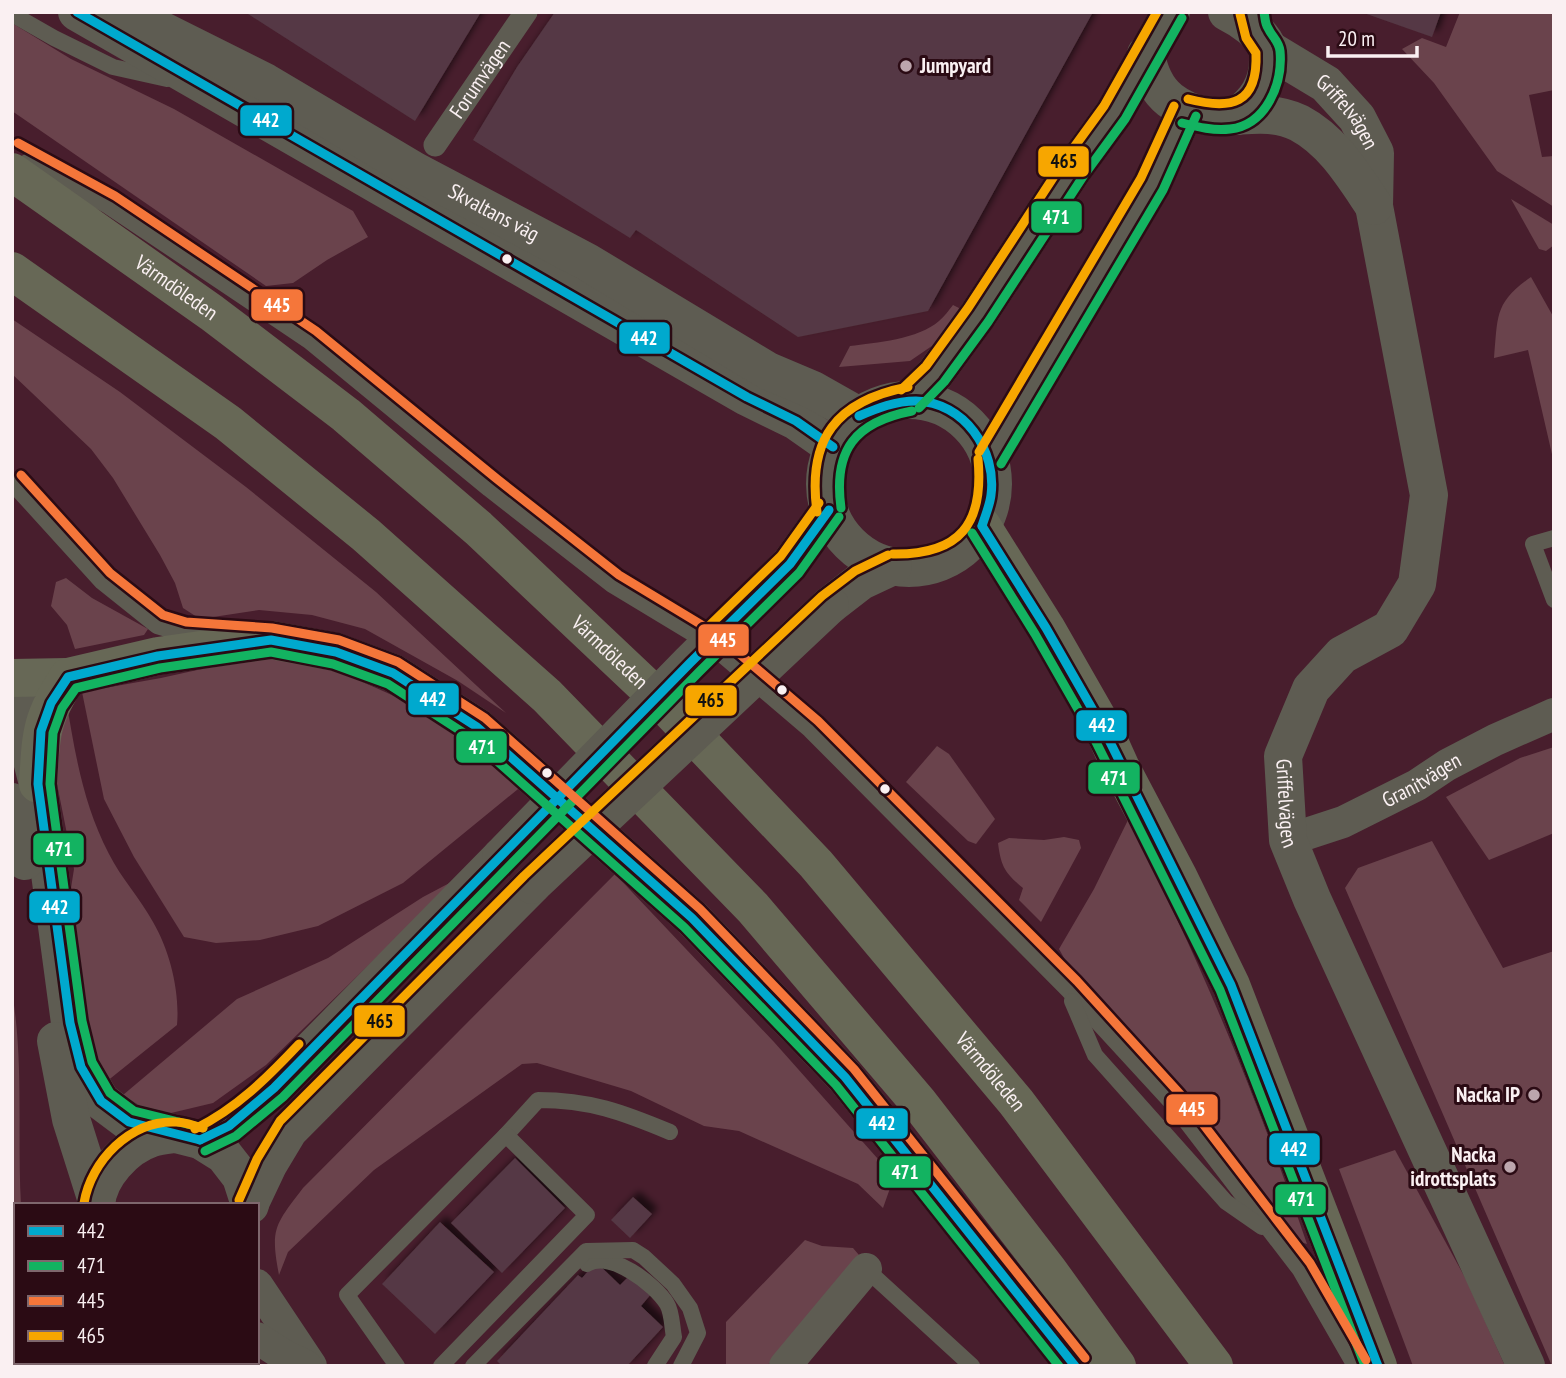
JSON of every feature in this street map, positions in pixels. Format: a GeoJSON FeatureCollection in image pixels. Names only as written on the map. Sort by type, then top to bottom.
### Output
{"type":"FeatureCollection","features":[{"type":"Feature","properties":{"kind":"highway","name":"Värmdöleden"},"geometry":{"type":"LineString","coordinates":[[12,172],[200,305],[346,415],[478,528],[658,698],[816,864],[1008,1092],[1214,1366]]}},
{"type":"Feature","properties":{"kind":"highway"},"geometry":{"type":"LineString","coordinates":[[12,271],[228,423],[366,535],[547,696],[753,908],[911,1092],[1048,1270],[1117,1366]]}},
{"type":"Feature","properties":{"kind":"highway"},"geometry":{"type":"LineString","coordinates":[[982,526],[1046,628],[1102,726],[1231,985],[1378,1366]]}},
{"type":"Feature","properties":{"kind":"highway"},"geometry":{"type":"LineString","coordinates":[[12,681],[68,677],[158,656],[271,640],[336,652],[393,673],[477,727],[692,918],[845,1077],[1075,1366]]}},
{"type":"Feature","properties":{"kind":"highway"},"geometry":{"type":"LineString","coordinates":[[25,793],[51,703],[68,677]]}},
{"type":"Feature","properties":{"kind":"street","name":"Skvaltans väg"},"geometry":{"type":"LineString","coordinates":[[77,12],[747,397],[796,421],[833,447]]}},
{"type":"Feature","properties":{"kind":"street","name":"Skvaltans väg"},"geometry":{"type":"LineString","coordinates":[[125,12],[265,82],[415,171],[587,262],[768,371],[813,390],[859,416]]}},
{"type":"Feature","properties":{"kind":"street","name":"Forumvägen"},"geometry":{"type":"LineString","coordinates":[[435,145],[526,12]]}},
{"type":"Feature","properties":{"kind":"street"},"geometry":{"type":"LineString","coordinates":[[910,399],[935,374],[978,315],[1074,168],[1114,113],[1146,54],[1173,14]]}},
{"type":"Feature","properties":{"kind":"street"},"geometry":{"type":"LineString","coordinates":[[1237,116],[1252,105],[1264,86],[1268,69],[1251,26]]}},
{"type":"Feature","properties":{"kind":"street","name":"Griffelvägen"},"geometry":{"type":"LineString","coordinates":[[1251,26],[1326,84],[1357,118],[1375,153],[1374,206],[1429,495],[1418,584],[1390,629],[1342,655],[1311,689],[1283,757],[1288,840],[1312,900],[1526,1366]]}},
{"type":"Feature","properties":{"kind":"street"},"geometry":{"type":"LineString","coordinates":[[990,458],[1152,184],[1185,111],[1161,92],[1149,72],[1146,54]]}},
{"type":"Feature","properties":{"kind":"street","name":"Griffelvägen"},"geometry":{"type":"LineString","coordinates":[[1185,111],[1216,117],[1264,114],[1297,123],[1325,142],[1348,167],[1374,206]]}},
{"type":"Feature","properties":{"kind":"street"},"geometry":{"type":"LineString","coordinates":[[910,399],[927,401],[959,416],[983,442],[990,458],[993,493],[982,526],[959,552],[944,561],[910,568],[876,561],[854,547],[837,527],[829,510],[825,479],[833,447],[849,425],[859,416],[883,404],[910,399]]}},
{"type":"Feature","properties":{"kind":"street"},"geometry":{"type":"LineString","coordinates":[[96,1201],[108,1171],[130,1150],[152,1138],[187,1137],[229,1126],[274,1088],[790,564],[829,510]]}},
{"type":"Feature","properties":{"kind":"street"},"geometry":{"type":"LineString","coordinates":[[250,1203],[268,1165],[289,1130],[532,885],[830,605],[861,581],[892,566]]}},
{"type":"Feature","properties":{"kind":"street"},"geometry":{"type":"LineString","coordinates":[[12,681],[25,793],[32,894],[61,1075],[71,1119],[96,1201]]}},
{"type":"Feature","properties":{"kind":"street","name":"Granitvägen"},"geometry":{"type":"LineString","coordinates":[[1288,840],[1343,822],[1417,785],[1447,765],[1495,740],[1554,714]]}},
{"type":"Feature","properties":{"kind":"street"},"geometry":{"type":"LineString","coordinates":[[25,793],[81,1067],[101,1101],[129,1122],[187,1137],[224,1154],[241,1177],[250,1203]]}},
{"type":"Feature","properties":{"kind":"street"},"geometry":{"type":"LineString","coordinates":[[785,1366],[866,1269]]}},
{"type":"Feature","properties":{"kind":"street"},"geometry":{"type":"LineString","coordinates":[[259,1289],[311,1366]]}},
{"type":"Feature","properties":{"kind":"street"},"geometry":{"type":"LineString","coordinates":[[259,1339],[306,1366]]}},
{"type":"Feature","properties":{"kind":"lane"},"geometry":{"type":"LineString","coordinates":[[162,12],[265,82]]}},
{"type":"Feature","properties":{"kind":"lane"},"geometry":{"type":"LineString","coordinates":[[12,14],[113,67],[204,87]]}},
{"type":"Feature","properties":{"kind":"lane"},"geometry":{"type":"LineString","coordinates":[[12,154],[108,206],[309,341],[489,489],[612,585],[708,643],[810,730],[1068,990],[1171,1101],[1300,1270],[1355,1366]]}},
{"type":"Feature","properties":{"kind":"lane"},"geometry":{"type":"LineString","coordinates":[[12,483],[102,582],[157,626],[184,634],[271,640]]}},
{"type":"Feature","properties":{"kind":"lane"},"geometry":{"type":"LineString","coordinates":[[1554,538],[1533,544],[1554,600]]}},
{"type":"Feature","properties":{"kind":"lane"},"geometry":{"type":"LineString","coordinates":[[1068,990],[1095,1055],[1226,1202],[1275,1237]]}},
{"type":"Feature","properties":{"kind":"lane"},"geometry":{"type":"LineString","coordinates":[[397,1366],[347,1295],[538,1100],[572,1100],[620,1112],[670,1132]]}},
{"type":"Feature","properties":{"kind":"lane"},"geometry":{"type":"LineString","coordinates":[[441,1366],[587,1215],[506,1135]]}},
{"type":"Feature","properties":{"kind":"lane"},"geometry":{"type":"LineString","coordinates":[[473,1366],[586,1251],[633,1250],[673,1284],[690,1308],[698,1333],[681,1366]]}},
{"type":"Feature","properties":{"kind":"lane"},"geometry":{"type":"LineString","coordinates":[[486,1366],[578,1269],[593,1260],[612,1263],[641,1276],[668,1305],[674,1337],[655,1366]]}},
{"type":"Feature","properties":{"kind":"lane"},"geometry":{"type":"LineString","coordinates":[[866,1269],[972,1366]]}},
{"type":"Feature","properties":{"kind":"shaded area"},"geometry":{"type":"Polygon","coordinates":[[[1460,12],[1554,12],[1554,90],[1529,95],[1542,157],[1554,156],[1554,207],[1497,171],[1434,83],[1402,49],[1422,38],[1446,47],[1460,12]]]}},
{"type":"Feature","properties":{"kind":"shaded area"},"geometry":{"type":"Polygon","coordinates":[[[12,23],[71,59],[174,109],[353,211],[368,237],[293,283],[266,286],[12,111],[12,23]]]}},
{"type":"Feature","properties":{"kind":"shaded area"},"geometry":{"type":"Polygon","coordinates":[[[1511,199],[1554,225],[1554,245],[1546,251],[1539,249],[1511,199]]]}},
{"type":"Feature","properties":{"kind":"shaded area"},"geometry":{"type":"Polygon","coordinates":[[[1531,277],[1554,318],[1554,463],[1528,350],[1494,358],[1496,331],[1504,303],[1531,277]]]}},
{"type":"Feature","properties":{"kind":"shaded area"},"geometry":{"type":"Polygon","coordinates":[[[953,305],[967,312],[942,339],[910,361],[839,367],[850,346],[896,339],[920,332],[939,321],[953,305]]]}},
{"type":"Feature","properties":{"kind":"shaded area"},"geometry":{"type":"Polygon","coordinates":[[[12,319],[120,392],[246,487],[376,592],[506,713],[458,681],[365,629],[312,615],[259,610],[200,619],[183,608],[175,583],[160,555],[113,478],[91,449],[12,374],[12,319]]]}},
{"type":"Feature","properties":{"kind":"shaded area"},"geometry":{"type":"Polygon","coordinates":[[[66,578],[92,598],[148,629],[144,635],[75,649],[67,625],[51,606],[56,582],[66,578]]]}},
{"type":"Feature","properties":{"kind":"shaded area"},"geometry":{"type":"Polygon","coordinates":[[[261,656],[338,671],[421,708],[523,785],[403,883],[318,926],[260,940],[216,943],[184,937],[134,857],[104,799],[82,692],[261,656]]]}},
{"type":"Feature","properties":{"kind":"shaded area"},"geometry":{"type":"Polygon","coordinates":[[[66,699],[86,797],[100,835],[114,863],[159,933],[172,972],[177,999],[177,1025],[106,1082],[90,1054],[68,907],[74,869],[52,759],[66,699]]]}},
{"type":"Feature","properties":{"kind":"shaded area"},"geometry":{"type":"Polygon","coordinates":[[[937,746],[949,754],[995,819],[976,844],[968,841],[906,782],[937,746]]]}},
{"type":"Feature","properties":{"kind":"shaded area"},"geometry":{"type":"Polygon","coordinates":[[[1554,747],[1554,833],[1489,860],[1446,797],[1520,758],[1554,747]]]}},
{"type":"Feature","properties":{"kind":"shaded area"},"geometry":{"type":"Polygon","coordinates":[[[1128,820],[1203,975],[1268,1135],[1307,1244],[1297,1241],[1196,1109],[1083,992],[1059,949],[1094,889],[1128,820]]]}},
{"type":"Feature","properties":{"kind":"shaded area"},"geometry":{"type":"Polygon","coordinates":[[[1064,837],[1079,840],[1081,848],[1041,922],[1019,900],[1023,888],[1005,869],[998,843],[1009,838],[1044,840],[1064,837]]]}},
{"type":"Feature","properties":{"kind":"shaded area","name":"Nacka idrottsplats"},"geometry":{"type":"Polygon","coordinates":[[[1432,841],[1503,968],[1554,951],[1554,1366],[1345,888],[1358,868],[1432,841]]]}},
{"type":"Feature","properties":{"kind":"shaded area"},"geometry":{"type":"Polygon","coordinates":[[[615,874],[774,1042],[894,1177],[883,1208],[858,1184],[739,1131],[704,1126],[631,1091],[537,1063],[522,1064],[374,1170],[288,1252],[279,1275],[275,1247],[277,1228],[303,1188],[615,874]]]}},
{"type":"Feature","properties":{"kind":"shaded area"},"geometry":{"type":"Polygon","coordinates":[[[457,879],[266,1065],[213,1103],[171,1113],[148,1111],[123,1095],[237,999],[328,958],[423,897],[457,879]]]}},
{"type":"Feature","properties":{"kind":"shaded area"},"geometry":{"type":"Polygon","coordinates":[[[12,992],[18,1045],[21,1203],[14,1203],[12,1325],[12,992]]]}},
{"type":"Feature","properties":{"kind":"shaded area"},"geometry":{"type":"Polygon","coordinates":[[[1395,1150],[1468,1283],[1505,1366],[1413,1366],[1339,1169],[1395,1150]]]}},
{"type":"Feature","properties":{"kind":"shaded area"},"geometry":{"type":"Polygon","coordinates":[[[805,1240],[822,1246],[853,1248],[859,1255],[767,1366],[726,1366],[726,1322],[805,1240]]]}},
{"type":"Feature","properties":{"kind":"building"},"geometry":{"type":"Polygon","coordinates":[[[245,12],[481,12],[415,121],[245,12]]]}},
{"type":"Feature","properties":{"kind":"building"},"geometry":{"type":"Polygon","coordinates":[[[555,12],[1093,12],[928,311],[798,337],[636,230],[630,238],[473,140],[517,67],[555,12]]]}},
{"type":"Feature","properties":{"kind":"building"},"geometry":{"type":"Polygon","coordinates":[[[1361,12],[1441,12],[1432,37],[1361,12]]]}},
{"type":"Feature","properties":{"kind":"building"},"geometry":{"type":"Polygon","coordinates":[[[515,1158],[565,1208],[502,1273],[451,1223],[515,1158]]]}},
{"type":"Feature","properties":{"kind":"building"},"geometry":{"type":"Polygon","coordinates":[[[633,1197],[652,1214],[630,1238],[611,1220],[633,1197]]]}},
{"type":"Feature","properties":{"kind":"building"},"geometry":{"type":"Polygon","coordinates":[[[440,1222],[494,1272],[435,1334],[382,1284],[440,1222]]]}},
{"type":"Feature","properties":{"kind":"building"},"geometry":{"type":"Polygon","coordinates":[[[596,1262],[620,1285],[631,1274],[652,1293],[641,1306],[663,1327],[627,1366],[502,1366],[497,1361],[578,1275],[582,1278],[596,1262]]]}},
{"type":"Feature","properties":{"kind":"transit line","name":"442"},"geometry":{"type":"LineString","coordinates":[[77,12],[747,397],[796,421],[833,447]]}},
{"type":"Feature","properties":{"kind":"transit line","name":"465"},"geometry":{"type":"LineString","coordinates":[[901,390],[926,366],[968,308],[1064,161],[1104,106],[1157,12]]}},
{"type":"Feature","properties":{"kind":"transit line","name":"471"},"geometry":{"type":"LineString","coordinates":[[1182,123],[1212,129],[1243,126],[1253,120],[1270,101],[1279,77],[1279,48],[1267,26],[1264,12]]}},
{"type":"Feature","properties":{"kind":"transit line","name":"465"},"geometry":{"type":"LineString","coordinates":[[1188,99],[1217,104],[1229,103],[1239,100],[1247,93],[1252,84],[1256,53],[1246,38],[1240,14]]}},
{"type":"Feature","properties":{"kind":"transit line","name":"471"},"geometry":{"type":"LineString","coordinates":[[919,408],[944,382],[988,322],[1084,175],[1125,119],[1182,18]]}},
{"type":"Feature","properties":{"kind":"transit line","name":"465"},"geometry":{"type":"LineString","coordinates":[[979,452],[1141,178],[1174,106]]}},
{"type":"Feature","properties":{"kind":"transit line","name":"471"},"geometry":{"type":"LineString","coordinates":[[1001,464],[1163,190],[1196,116]]}},
{"type":"Feature","properties":{"kind":"transit line","name":"445"},"geometry":{"type":"LineString","coordinates":[[18,143],[115,196],[316,331],[619,575],[715,633],[818,721],[1077,981],[1180,1094],[1310,1263],[1366,1360]]}},
{"type":"Feature","properties":{"kind":"transit line","name":"465"},"geometry":{"type":"LineString","coordinates":[[817,512],[817,464],[822,444],[832,427],[845,413],[862,402],[908,387]]}},
{"type":"Feature","properties":{"kind":"transit line","name":"442"},"geometry":{"type":"LineString","coordinates":[[859,416],[894,404],[916,401],[933,403],[962,419],[974,432],[989,461],[991,495],[982,526]]}},
{"type":"Feature","properties":{"kind":"transit line","name":"471"},"geometry":{"type":"LineString","coordinates":[[841,508],[841,470],[852,442],[862,431],[876,423],[912,411]]}},
{"type":"Feature","properties":{"kind":"transit line","name":"465"},"geometry":{"type":"LineString","coordinates":[[893,554],[935,549],[951,542],[963,531],[977,501],[978,459]]}},
{"type":"Feature","properties":{"kind":"transit line","name":"445"},"geometry":{"type":"LineString","coordinates":[[21,475],[110,573],[163,615],[186,622],[272,628],[339,640],[398,662],[485,718],[700,909],[854,1069],[1085,1358]]}},
{"type":"Feature","properties":{"kind":"transit line","name":"465"},"geometry":{"type":"LineString","coordinates":[[708,627],[781,556],[819,503]]}},
{"type":"Feature","properties":{"kind":"transit line","name":"442"},"geometry":{"type":"LineString","coordinates":[[200,1140],[229,1126],[274,1088],[790,564],[829,510]]}},
{"type":"Feature","properties":{"kind":"transit line","name":"471"},"geometry":{"type":"LineString","coordinates":[[205,1151],[236,1136],[283,1097],[799,573],[839,517]]}},
{"type":"Feature","properties":{"kind":"transit line","name":"442"},"geometry":{"type":"LineString","coordinates":[[982,526],[1046,628],[1102,726],[1231,985],[1378,1366]]}},
{"type":"Feature","properties":{"kind":"transit line","name":"471"},"geometry":{"type":"LineString","coordinates":[[972,533],[1035,634],[1091,732],[1220,990],[1365,1366]]}},
{"type":"Feature","properties":{"kind":"transit line","name":"465"},"geometry":{"type":"LineString","coordinates":[[239,1200],[257,1159],[280,1121],[524,876],[822,596],[855,571],[888,555]]}},
{"type":"Feature","properties":{"kind":"transit line","name":"442"},"geometry":{"type":"LineString","coordinates":[[200,1140],[129,1122],[101,1101],[81,1067],[70,1023],[38,784],[41,731],[51,703],[68,677],[158,656],[271,640],[336,652],[393,673],[477,727],[692,918],[845,1077],[1075,1366]]}},
{"type":"Feature","properties":{"kind":"transit line","name":"471"},"geometry":{"type":"LineString","coordinates":[[203,1128],[134,1111],[110,1093],[92,1062],[82,1021],[50,784],[53,733],[62,708],[76,688],[160,668],[271,652],[333,664],[388,684],[470,737],[684,927],[836,1085],[1059,1366]]}},
{"type":"Feature","properties":{"kind":"transit line","name":"465"},"geometry":{"type":"LineString","coordinates":[[195,1129],[224,1112],[251,1091],[299,1044]]}},
{"type":"Feature","properties":{"kind":"transit line","name":"465"},"geometry":{"type":"LineString","coordinates":[[84,1203],[88,1187],[104,1158],[129,1136],[159,1123],[179,1122],[203,1128]]}},
{"type":"Feature","properties":{"kind":"place","name":"Jumpyard"},"geometry":{"type":"Point","coordinates":[906,66]}},
{"type":"Feature","properties":{"kind":"place","name":"Nacka IP"},"geometry":{"type":"Point","coordinates":[1534,1095]}},
{"type":"Feature","properties":{"kind":"place","name":"Nacka idrottsplats"},"geometry":{"type":"Point","coordinates":[1510,1167]}}]}
